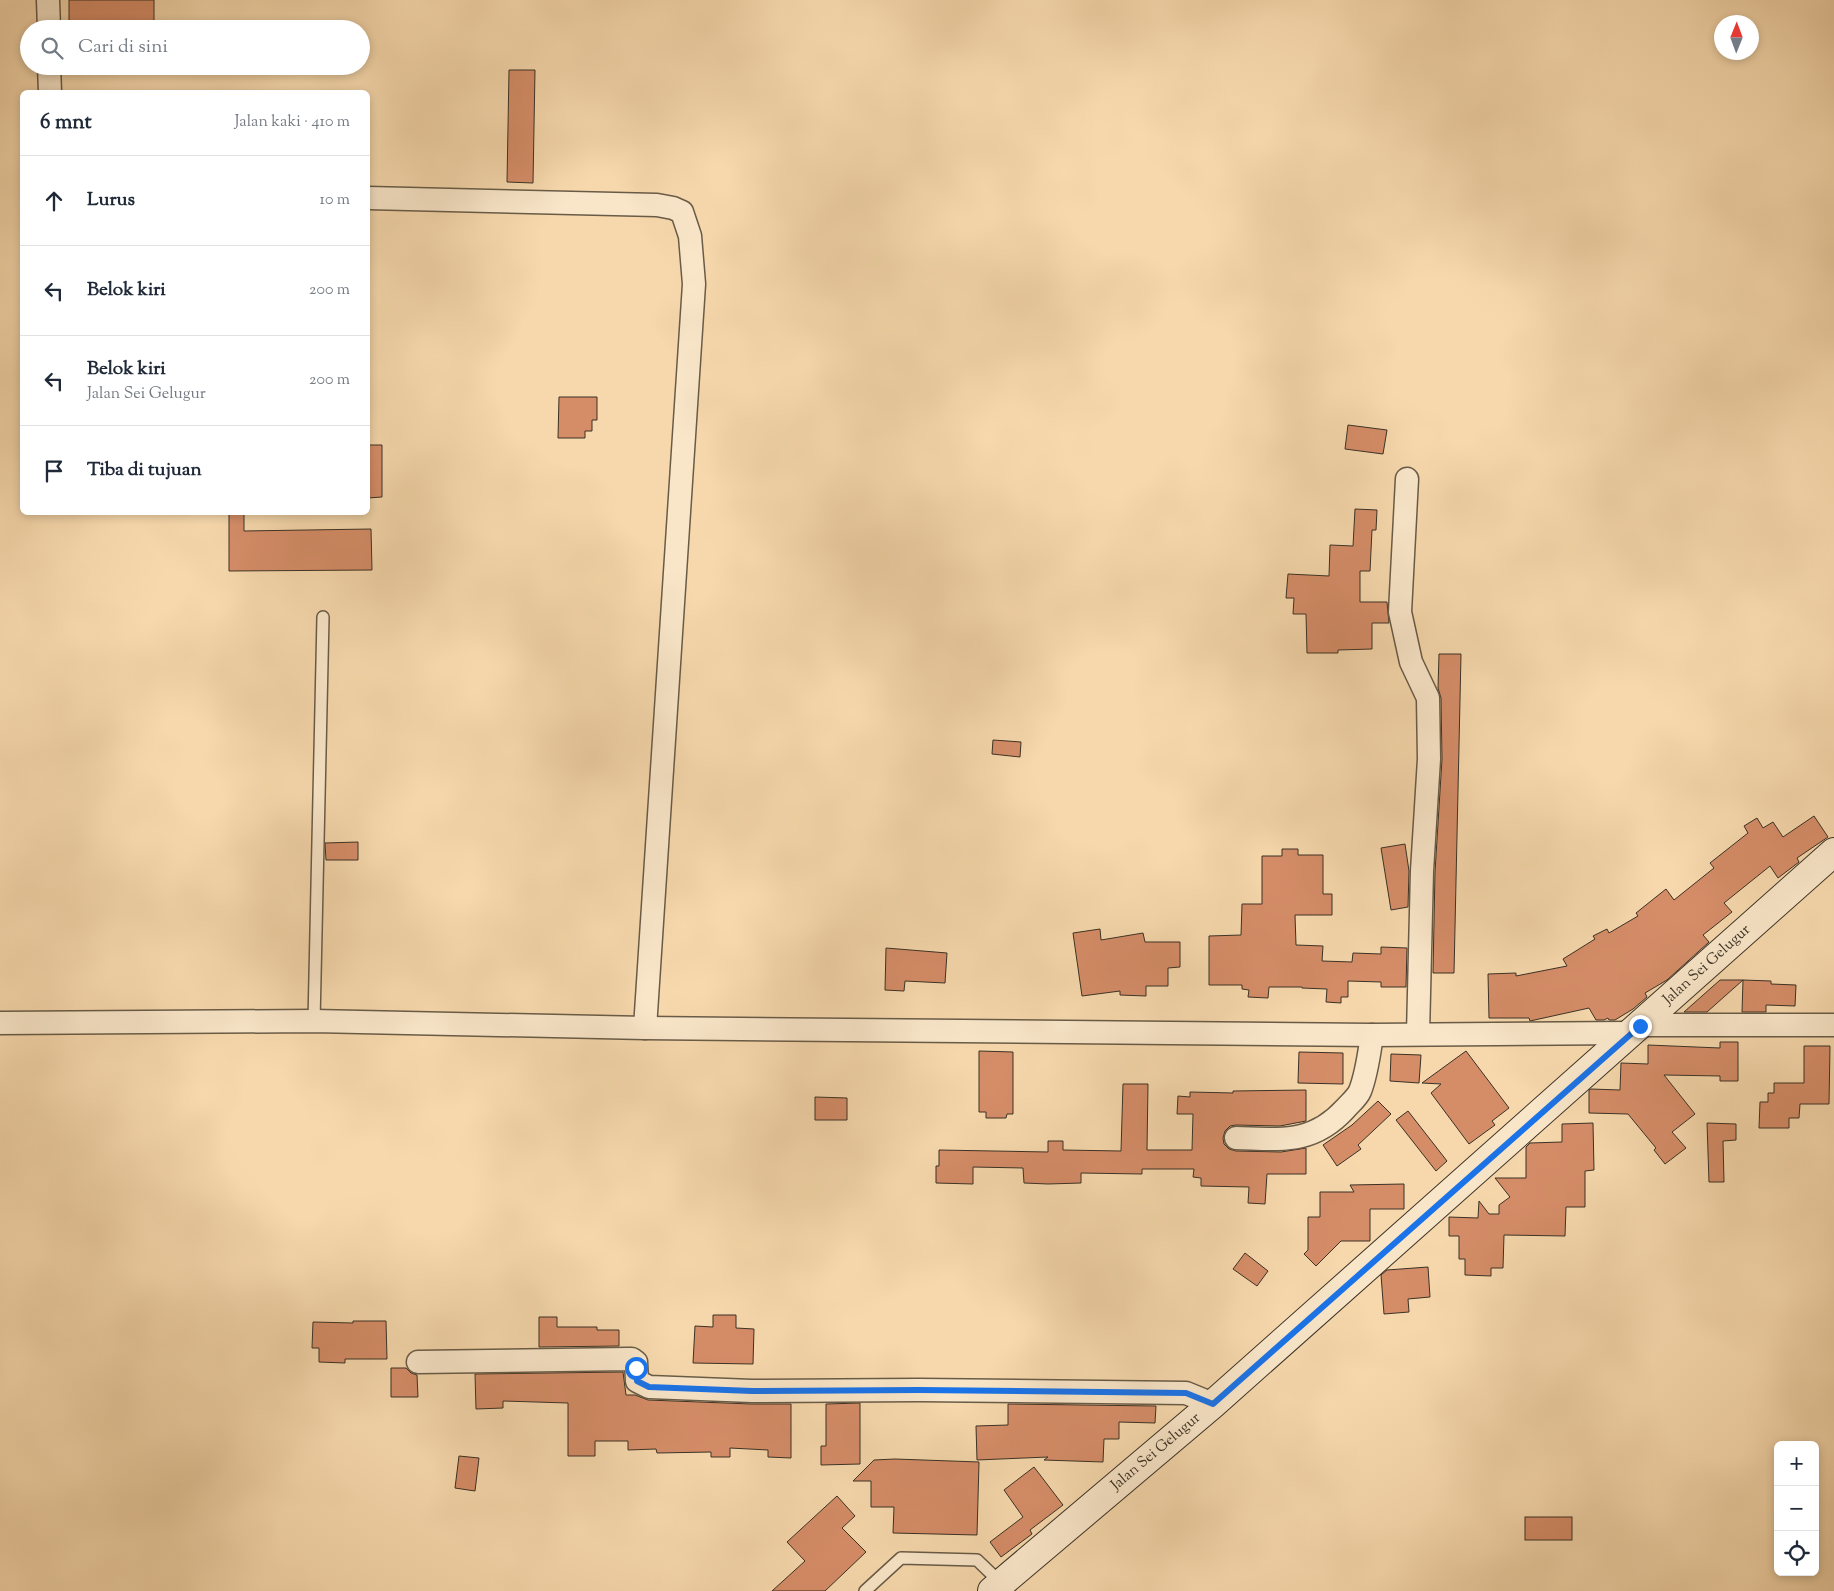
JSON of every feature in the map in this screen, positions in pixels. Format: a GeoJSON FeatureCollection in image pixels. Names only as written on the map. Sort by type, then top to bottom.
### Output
{"type":"FeatureCollection","features":[{"type":"Feature","properties":{"kind":"main road","name":"Jalan Sei Gelugur"},"geometry":{"type":"LineString","coordinates":[[997,1587],[1213,1404],[1834,852]]}},
{"type":"Feature","properties":{"kind":"street"},"geometry":{"type":"LineString","coordinates":[[48,0],[49,20]]}},
{"type":"Feature","properties":{"kind":"street"},"geometry":{"type":"LineString","coordinates":[[49,75],[50,90]]}},
{"type":"Feature","properties":{"kind":"street"},"geometry":{"type":"LineString","coordinates":[[370,198],[657,205],[682,212],[690,236],[694,284],[645,1028]]}},
{"type":"Feature","properties":{"kind":"street"},"geometry":{"type":"LineString","coordinates":[[1408,479],[1400,612],[1411,662],[1428,698],[1429,759],[1422,871],[1418,1034]]}},
{"type":"Feature","properties":{"kind":"street"},"geometry":{"type":"LineString","coordinates":[[0,1023],[314,1021],[645,1028],[1372,1036],[1834,1025]]}},
{"type":"Feature","properties":{"kind":"street"},"geometry":{"type":"LineString","coordinates":[[1236,1138],[1282,1140],[1314,1133],[1340,1115],[1359,1094],[1366,1072],[1372,1036]]}},
{"type":"Feature","properties":{"kind":"street"},"geometry":{"type":"LineString","coordinates":[[418,1362],[628,1358],[636,1362],[637,1381],[649,1387],[752,1391],[919,1390],[1186,1393],[1213,1404]]}},
{"type":"Feature","properties":{"kind":"lane"},"geometry":{"type":"LineString","coordinates":[[314,1021],[324,617]]}},
{"type":"Feature","properties":{"kind":"lane"},"geometry":{"type":"LineString","coordinates":[[864,1590],[901,1558],[977,1560],[997,1587]]}},
{"type":"Feature","properties":{"kind":"building"},"geometry":{"type":"Polygon","coordinates":[[[69,0],[154,0],[154,20],[69,20],[69,0]]]}},
{"type":"Feature","properties":{"kind":"building"},"geometry":{"type":"Polygon","coordinates":[[[509,70],[535,70],[533,183],[507,182],[509,70]]]}},
{"type":"Feature","properties":{"kind":"building"},"geometry":{"type":"Polygon","coordinates":[[[559,397],[597,397],[597,420],[592,420],[592,431],[585,431],[585,438],[558,438],[559,397]]]}},
{"type":"Feature","properties":{"kind":"building"},"geometry":{"type":"Polygon","coordinates":[[[1348,425],[1387,430],[1383,454],[1345,449],[1348,425]]]}},
{"type":"Feature","properties":{"kind":"building"},"geometry":{"type":"Polygon","coordinates":[[[370,445],[382,445],[382,497],[370,498],[370,445]]]}},
{"type":"Feature","properties":{"kind":"building"},"geometry":{"type":"Polygon","coordinates":[[[1355,509],[1377,510],[1376,530],[1372,530],[1370,571],[1360,571],[1360,602],[1387,602],[1389,623],[1372,623],[1372,649],[1338,650],[1338,653],[1307,653],[1306,614],[1293,614],[1294,598],[1286,598],[1288,574],[1329,576],[1330,545],[1353,546],[1355,509]]]}},
{"type":"Feature","properties":{"kind":"building"},"geometry":{"type":"Polygon","coordinates":[[[229,515],[244,515],[244,531],[371,529],[372,570],[229,571],[229,515]]]}},
{"type":"Feature","properties":{"kind":"building"},"geometry":{"type":"Polygon","coordinates":[[[1439,654],[1461,654],[1454,973],[1433,973],[1435,872],[1442,759],[1441,698],[1438,688],[1439,654]]]}},
{"type":"Feature","properties":{"kind":"building"},"geometry":{"type":"Polygon","coordinates":[[[993,740],[1021,742],[1020,757],[992,754],[993,740]]]}},
{"type":"Feature","properties":{"kind":"building"},"geometry":{"type":"Polygon","coordinates":[[[1814,816],[1828,837],[1797,858],[1799,862],[1778,878],[1770,866],[1724,903],[1732,912],[1703,935],[1709,942],[1667,980],[1645,993],[1647,997],[1633,1009],[1615,1020],[1609,1020],[1608,1018],[1596,1020],[1589,1008],[1530,1021],[1529,1018],[1489,1018],[1488,974],[1516,973],[1516,976],[1567,966],[1563,959],[1595,939],[1593,936],[1607,929],[1609,933],[1638,916],[1636,913],[1666,889],[1674,900],[1714,868],[1710,863],[1748,833],[1744,826],[1757,818],[1763,828],[1773,822],[1783,837],[1814,816]]]}},
{"type":"Feature","properties":{"kind":"building"},"geometry":{"type":"Polygon","coordinates":[[[358,842],[358,860],[326,860],[325,843],[358,842]]]}},
{"type":"Feature","properties":{"kind":"building"},"geometry":{"type":"Polygon","coordinates":[[[1405,844],[1409,871],[1408,907],[1391,910],[1381,848],[1405,844]]]}},
{"type":"Feature","properties":{"kind":"building"},"geometry":{"type":"Polygon","coordinates":[[[1282,849],[1298,849],[1298,855],[1323,855],[1323,894],[1332,894],[1332,915],[1295,915],[1296,945],[1323,946],[1322,961],[1352,962],[1353,953],[1381,954],[1381,947],[1407,948],[1406,987],[1381,987],[1381,982],[1348,981],[1348,997],[1341,997],[1341,1003],[1326,1002],[1327,989],[1269,987],[1268,998],[1248,997],[1249,990],[1242,989],[1242,985],[1209,985],[1209,936],[1241,935],[1242,904],[1262,904],[1262,856],[1282,856],[1282,849]]]}},
{"type":"Feature","properties":{"kind":"building"},"geometry":{"type":"Polygon","coordinates":[[[1100,929],[1101,940],[1143,933],[1145,942],[1180,942],[1180,967],[1168,968],[1168,986],[1146,986],[1146,996],[1120,995],[1120,991],[1082,996],[1073,933],[1100,929]]]}},
{"type":"Feature","properties":{"kind":"building"},"geometry":{"type":"Polygon","coordinates":[[[886,948],[947,953],[945,983],[905,981],[904,991],[885,990],[886,948]]]}},
{"type":"Feature","properties":{"kind":"building"},"geometry":{"type":"Polygon","coordinates":[[[1720,980],[1743,980],[1707,1012],[1684,1012],[1720,980]]]}},
{"type":"Feature","properties":{"kind":"building"},"geometry":{"type":"Polygon","coordinates":[[[1743,980],[1771,981],[1771,984],[1796,985],[1795,1006],[1766,1005],[1766,1012],[1742,1012],[1743,980]]]}},
{"type":"Feature","properties":{"kind":"building"},"geometry":{"type":"Polygon","coordinates":[[[1720,1042],[1738,1042],[1738,1081],[1720,1081],[1720,1076],[1664,1075],[1695,1114],[1672,1132],[1686,1148],[1665,1164],[1654,1150],[1656,1148],[1628,1114],[1589,1113],[1589,1090],[1620,1090],[1621,1063],[1648,1064],[1648,1045],[1720,1048],[1720,1042]]]}},
{"type":"Feature","properties":{"kind":"building"},"geometry":{"type":"Polygon","coordinates":[[[1804,1046],[1830,1046],[1829,1104],[1800,1104],[1799,1118],[1789,1118],[1789,1128],[1759,1128],[1760,1102],[1768,1102],[1768,1093],[1774,1093],[1774,1083],[1804,1083],[1804,1046]]]}},
{"type":"Feature","properties":{"kind":"building"},"geometry":{"type":"Polygon","coordinates":[[[979,1051],[1013,1052],[1013,1114],[1007,1114],[1006,1118],[986,1118],[986,1112],[979,1112],[979,1051]]]}},
{"type":"Feature","properties":{"kind":"building"},"geometry":{"type":"Polygon","coordinates":[[[1466,1051],[1509,1108],[1492,1121],[1495,1125],[1469,1144],[1431,1093],[1441,1084],[1422,1083],[1466,1051]]]}},
{"type":"Feature","properties":{"kind":"building"},"geometry":{"type":"Polygon","coordinates":[[[1299,1052],[1343,1053],[1343,1084],[1298,1083],[1299,1052]]]}},
{"type":"Feature","properties":{"kind":"building"},"geometry":{"type":"Polygon","coordinates":[[[1391,1054],[1421,1055],[1419,1083],[1390,1081],[1391,1054]]]}},
{"type":"Feature","properties":{"kind":"building"},"geometry":{"type":"Polygon","coordinates":[[[1123,1084],[1148,1084],[1147,1150],[1192,1150],[1193,1114],[1177,1114],[1178,1096],[1190,1097],[1190,1092],[1233,1093],[1233,1091],[1306,1090],[1306,1121],[1280,1126],[1230,1126],[1225,1131],[1223,1138],[1224,1144],[1229,1149],[1236,1151],[1281,1152],[1306,1148],[1306,1174],[1267,1174],[1265,1204],[1248,1203],[1249,1187],[1201,1186],[1201,1178],[1193,1177],[1194,1169],[1142,1169],[1142,1174],[1081,1173],[1081,1183],[1048,1184],[1024,1183],[1023,1168],[973,1167],[973,1184],[936,1183],[936,1166],[939,1166],[939,1150],[1048,1152],[1048,1141],[1063,1141],[1063,1150],[1121,1151],[1123,1084]]]}},
{"type":"Feature","properties":{"kind":"building"},"geometry":{"type":"Polygon","coordinates":[[[815,1097],[847,1098],[847,1120],[815,1120],[815,1097]]]}},
{"type":"Feature","properties":{"kind":"building"},"geometry":{"type":"Polygon","coordinates":[[[1378,1101],[1391,1114],[1358,1145],[1361,1149],[1337,1166],[1323,1145],[1352,1125],[1378,1101]]]}},
{"type":"Feature","properties":{"kind":"building"},"geometry":{"type":"Polygon","coordinates":[[[1408,1111],[1447,1161],[1436,1171],[1396,1120],[1408,1111]]]}},
{"type":"Feature","properties":{"kind":"building"},"geometry":{"type":"Polygon","coordinates":[[[1593,1123],[1594,1170],[1585,1171],[1585,1207],[1566,1207],[1565,1236],[1504,1235],[1503,1268],[1491,1268],[1491,1276],[1465,1275],[1465,1259],[1459,1259],[1459,1236],[1449,1236],[1449,1217],[1478,1218],[1479,1201],[1489,1214],[1499,1214],[1499,1205],[1510,1197],[1495,1178],[1526,1178],[1526,1147],[1530,1143],[1562,1142],[1562,1124],[1593,1123]]]}},
{"type":"Feature","properties":{"kind":"building"},"geometry":{"type":"Polygon","coordinates":[[[1707,1123],[1736,1124],[1736,1140],[1723,1141],[1724,1182],[1709,1182],[1707,1123]]]}},
{"type":"Feature","properties":{"kind":"building"},"geometry":{"type":"Polygon","coordinates":[[[1404,1184],[1404,1209],[1370,1209],[1370,1241],[1341,1241],[1316,1266],[1304,1254],[1308,1250],[1308,1217],[1320,1217],[1320,1192],[1354,1192],[1350,1185],[1404,1184]]]}},
{"type":"Feature","properties":{"kind":"building"},"geometry":{"type":"Polygon","coordinates":[[[1245,1253],[1268,1271],[1257,1286],[1233,1269],[1245,1253]]]}},
{"type":"Feature","properties":{"kind":"building"},"geometry":{"type":"Polygon","coordinates":[[[1428,1267],[1430,1297],[1408,1299],[1409,1312],[1384,1314],[1381,1275],[1387,1270],[1428,1267]]]}},
{"type":"Feature","properties":{"kind":"building"},"geometry":{"type":"Polygon","coordinates":[[[713,1315],[736,1315],[736,1328],[754,1329],[753,1364],[693,1363],[695,1326],[713,1327],[713,1315]]]}},
{"type":"Feature","properties":{"kind":"building"},"geometry":{"type":"Polygon","coordinates":[[[539,1317],[557,1317],[557,1327],[597,1327],[597,1330],[619,1330],[619,1346],[539,1347],[539,1317]]]}},
{"type":"Feature","properties":{"kind":"building"},"geometry":{"type":"Polygon","coordinates":[[[353,1321],[386,1321],[387,1359],[345,1359],[345,1363],[319,1362],[319,1348],[312,1348],[313,1322],[353,1323],[353,1321]]]}},
{"type":"Feature","properties":{"kind":"building"},"geometry":{"type":"Polygon","coordinates":[[[391,1368],[406,1368],[411,1373],[417,1375],[418,1397],[391,1397],[391,1368]]]}},
{"type":"Feature","properties":{"kind":"building"},"geometry":{"type":"Polygon","coordinates":[[[623,1372],[626,1395],[635,1395],[648,1400],[791,1404],[791,1458],[768,1457],[768,1450],[730,1448],[730,1457],[711,1457],[711,1452],[657,1453],[656,1449],[628,1450],[628,1441],[595,1441],[595,1456],[568,1456],[568,1403],[503,1401],[503,1408],[476,1409],[475,1374],[623,1372]]]}},
{"type":"Feature","properties":{"kind":"building"},"geometry":{"type":"Polygon","coordinates":[[[860,1403],[860,1464],[821,1465],[821,1446],[826,1446],[826,1404],[860,1403]]]}},
{"type":"Feature","properties":{"kind":"building"},"geometry":{"type":"Polygon","coordinates":[[[1008,1404],[1156,1406],[1155,1423],[1119,1422],[1119,1439],[1104,1439],[1103,1462],[1044,1460],[1048,1457],[977,1460],[976,1426],[1008,1425],[1008,1404]]]}},
{"type":"Feature","properties":{"kind":"building"},"geometry":{"type":"Polygon","coordinates":[[[459,1456],[479,1458],[475,1491],[455,1488],[459,1456]]]}},
{"type":"Feature","properties":{"kind":"building"},"geometry":{"type":"Polygon","coordinates":[[[874,1460],[979,1462],[977,1535],[893,1533],[894,1507],[871,1507],[871,1481],[853,1481],[874,1460]]]}},
{"type":"Feature","properties":{"kind":"building"},"geometry":{"type":"Polygon","coordinates":[[[1034,1467],[1063,1505],[1030,1530],[1032,1534],[1001,1557],[990,1542],[1023,1517],[1004,1490],[1034,1467]]]}},
{"type":"Feature","properties":{"kind":"building"},"geometry":{"type":"Polygon","coordinates":[[[837,1496],[855,1516],[842,1528],[866,1552],[825,1591],[772,1591],[805,1561],[787,1542],[837,1496]]]}},
{"type":"Feature","properties":{"kind":"building"},"geometry":{"type":"Polygon","coordinates":[[[1525,1517],[1572,1517],[1572,1540],[1525,1540],[1525,1517]]]}},
{"type":"Feature","properties":{"kind":"route"},"geometry":{"type":"LineString","coordinates":[[636,1368],[637,1381],[649,1387],[752,1391],[919,1390],[1186,1393],[1213,1404],[1640,1026]]}}]}
